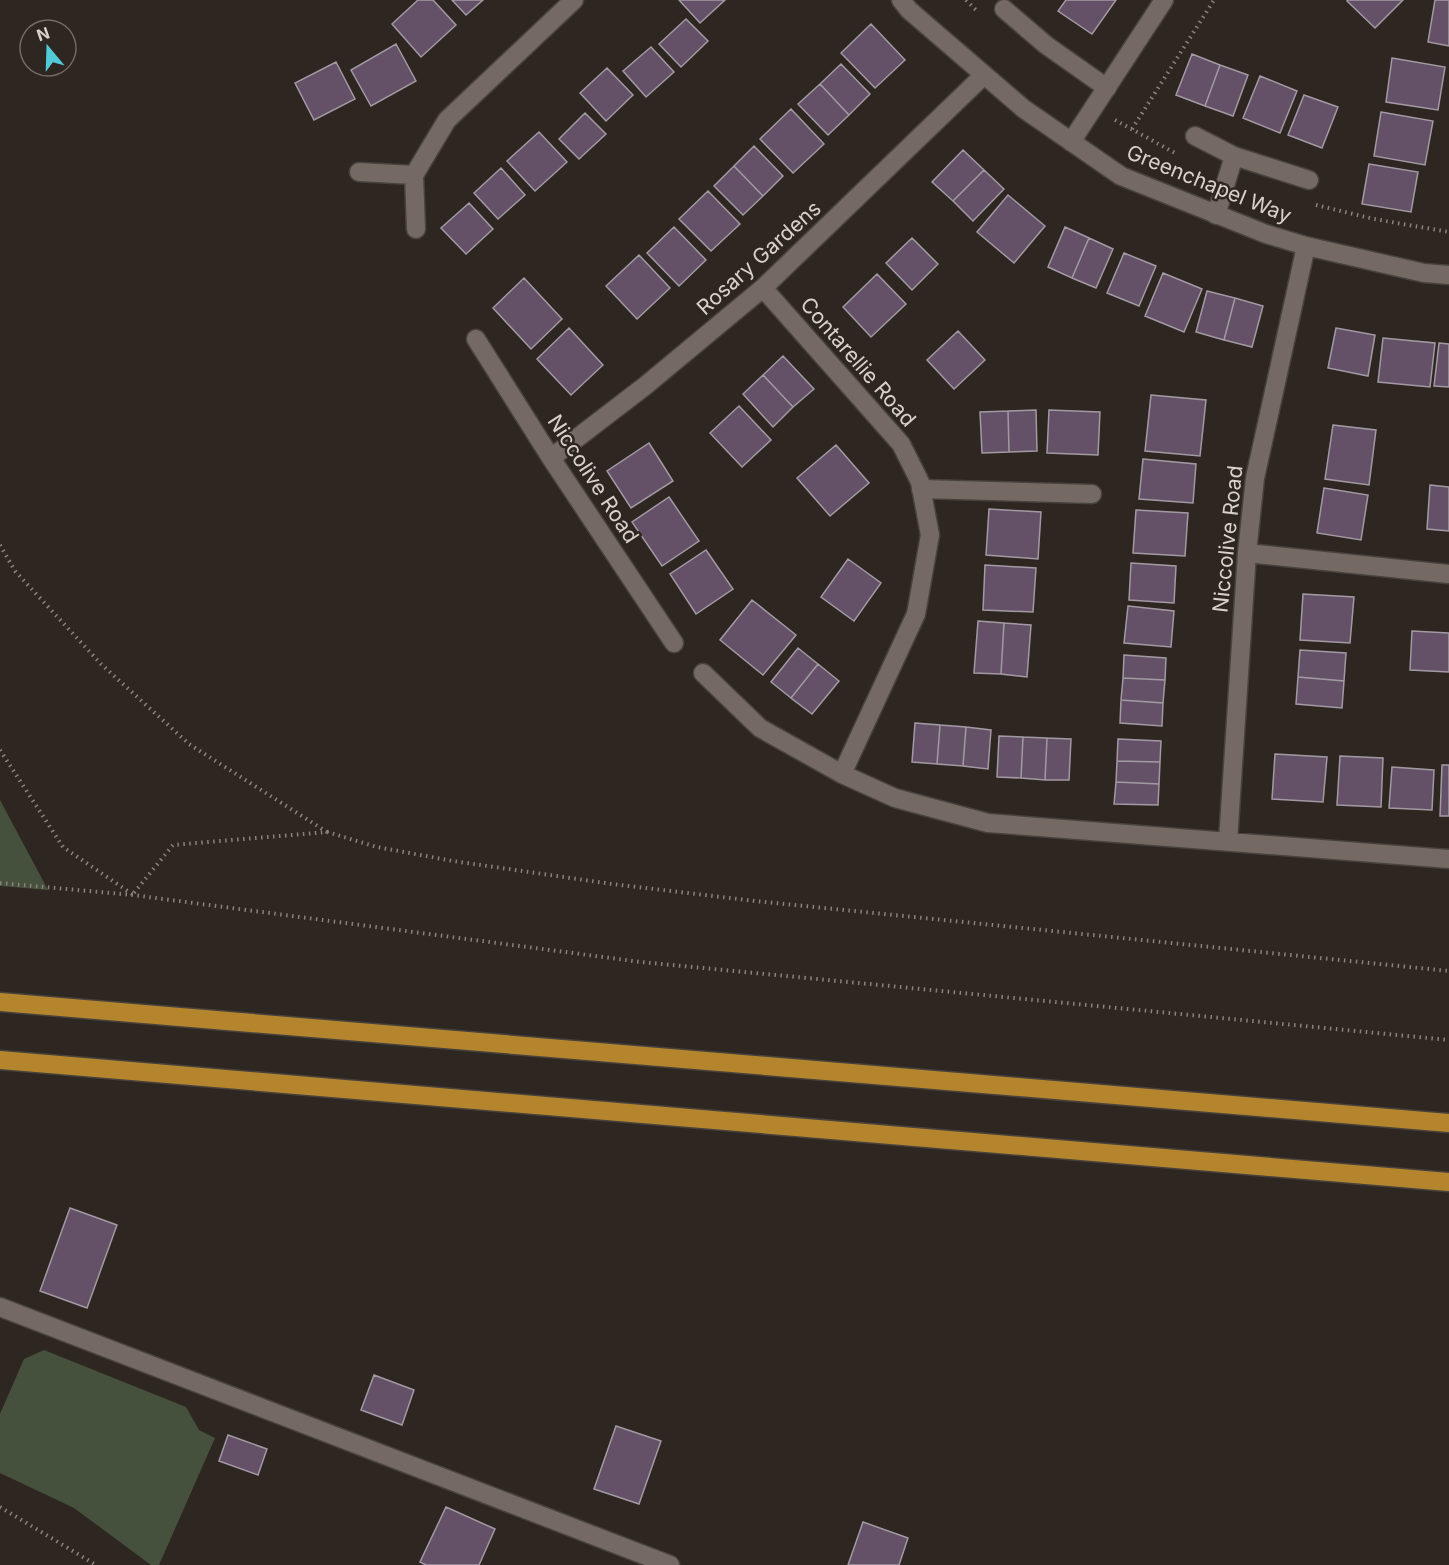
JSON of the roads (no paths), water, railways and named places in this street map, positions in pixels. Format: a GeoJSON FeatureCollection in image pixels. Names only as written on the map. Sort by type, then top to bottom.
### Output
{"type":"FeatureCollection","features":[{"type":"Feature","properties":{"kind":"highway"},"geometry":{"type":"LineString","coordinates":[[0,1002],[1449,1123]]}},
{"type":"Feature","properties":{"kind":"highway"},"geometry":{"type":"LineString","coordinates":[[0,1060],[1449,1182]]}},
{"type":"Feature","properties":{"kind":"street"},"geometry":{"type":"LineString","coordinates":[[416,229],[414,175],[447,120],[574,0]]}},
{"type":"Feature","properties":{"kind":"street","name":"Greenchapel Way"},"geometry":{"type":"LineString","coordinates":[[902,0],[909,10],[1024,109],[1121,176],[1266,234],[1306,246],[1424,273],[1449,275]]}},
{"type":"Feature","properties":{"kind":"street"},"geometry":{"type":"LineString","coordinates":[[1071,142],[1164,0]]}},
{"type":"Feature","properties":{"kind":"street"},"geometry":{"type":"LineString","coordinates":[[1004,9],[1047,45],[1107,88]]}},
{"type":"Feature","properties":{"kind":"street","name":"Rosary Gardens"},"geometry":{"type":"LineString","coordinates":[[551,458],[645,386],[763,288],[984,75]]}},
{"type":"Feature","properties":{"kind":"street"},"geometry":{"type":"LineString","coordinates":[[1195,136],[1234,156],[1309,180]]}},
{"type":"Feature","properties":{"kind":"street"},"geometry":{"type":"LineString","coordinates":[[1216,215],[1234,156]]}},
{"type":"Feature","properties":{"kind":"street"},"geometry":{"type":"LineString","coordinates":[[359,172],[414,175]]}},
{"type":"Feature","properties":{"kind":"street","name":"Niccolive Road"},"geometry":{"type":"LineString","coordinates":[[1228,841],[1247,553],[1255,478],[1306,246]]}},
{"type":"Feature","properties":{"kind":"street","name":"Contarellie Road"},"geometry":{"type":"LineString","coordinates":[[763,288],[901,444],[920,482],[930,535],[916,614],[842,774]]}},
{"type":"Feature","properties":{"kind":"street","name":"Niccolive Road"},"geometry":{"type":"LineString","coordinates":[[476,339],[551,458],[674,643]]}},
{"type":"Feature","properties":{"kind":"street"},"geometry":{"type":"LineString","coordinates":[[921,489],[1092,494]]}},
{"type":"Feature","properties":{"kind":"street"},"geometry":{"type":"LineString","coordinates":[[1247,553],[1449,574]]}},
{"type":"Feature","properties":{"kind":"street"},"geometry":{"type":"LineString","coordinates":[[703,673],[760,728],[842,774],[896,798],[988,823],[1449,860]]}},
{"type":"Feature","properties":{"kind":"street"},"geometry":{"type":"LineString","coordinates":[[0,1307],[670,1565]]}}]}
